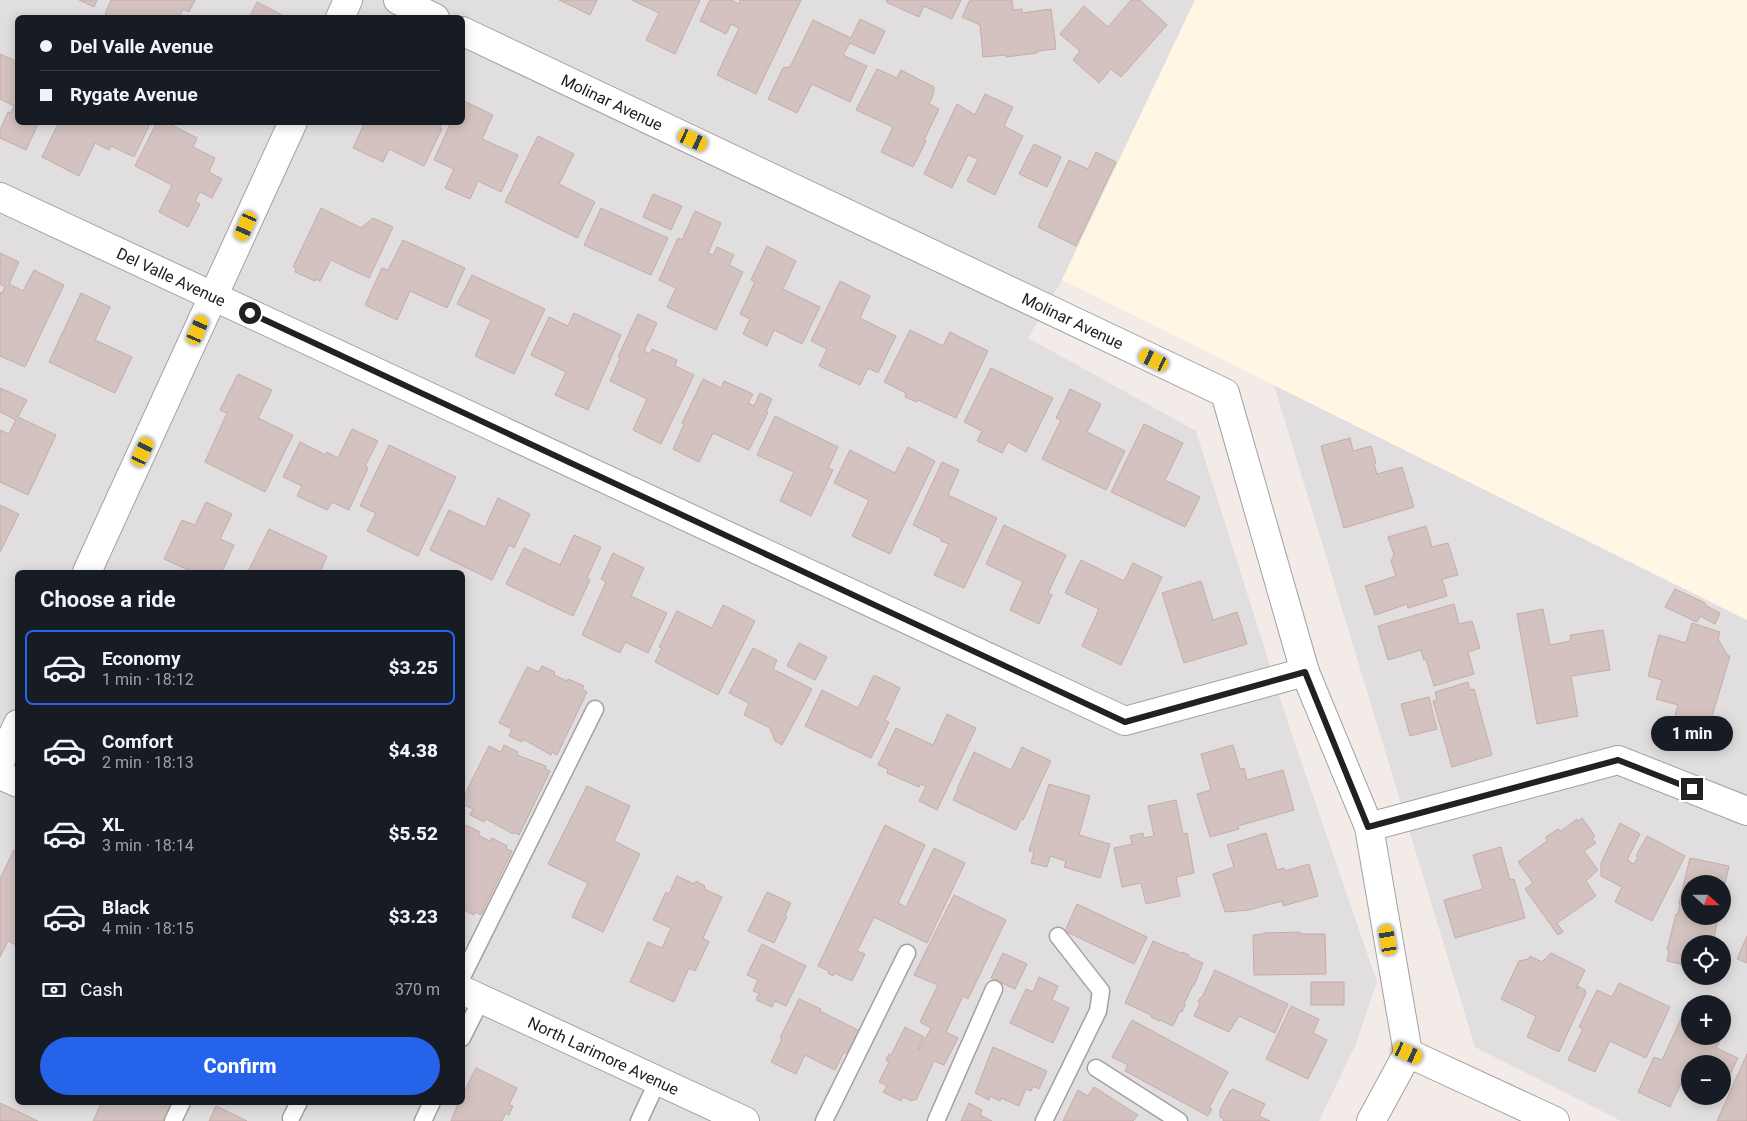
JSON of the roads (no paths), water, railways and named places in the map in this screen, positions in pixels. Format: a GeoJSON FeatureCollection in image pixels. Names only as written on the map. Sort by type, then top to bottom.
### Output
{"type":"FeatureCollection","features":[{"type":"Feature","properties":{"kind":"street"},"geometry":{"type":"LineString","coordinates":[[341,15],[348,0]]}},
{"type":"Feature","properties":{"kind":"street"},"geometry":{"type":"LineString","coordinates":[[398,0],[429,15]]}},
{"type":"Feature","properties":{"kind":"street","name":"Molinar Avenue"},"geometry":{"type":"LineString","coordinates":[[465,31],[1225,393],[1305,672],[1368,827],[1408,1053]]}},
{"type":"Feature","properties":{"kind":"street"},"geometry":{"type":"LineString","coordinates":[[88,570],[292,125]]}},
{"type":"Feature","properties":{"kind":"street","name":"Del Valle Avenue"},"geometry":{"type":"LineString","coordinates":[[0,197],[1125,722],[1305,672]]}},
{"type":"Feature","properties":{"kind":"street"},"geometry":{"type":"LineString","coordinates":[[1368,827],[1618,760],[1747,811]]}},
{"type":"Feature","properties":{"kind":"street"},"geometry":{"type":"LineString","coordinates":[[0,775],[15,782]]}},
{"type":"Feature","properties":{"kind":"street","name":"North Larimore Avenue"},"geometry":{"type":"LineString","coordinates":[[472,994],[745,1121]]}},
{"type":"Feature","properties":{"kind":"street"},"geometry":{"type":"LineString","coordinates":[[1371,1121],[1408,1053],[1555,1121]]}},
{"type":"Feature","properties":{"kind":"lane"},"geometry":{"type":"LineString","coordinates":[[465,972],[595,708]]}},
{"type":"Feature","properties":{"kind":"lane"},"geometry":{"type":"LineString","coordinates":[[1044,1121],[1098,1011],[1101,990],[1058,936]]}},
{"type":"Feature","properties":{"kind":"lane"},"geometry":{"type":"LineString","coordinates":[[824,1121],[907,953]]}},
{"type":"Feature","properties":{"kind":"lane"},"geometry":{"type":"LineString","coordinates":[[936,1121],[994,989]]}},
{"type":"Feature","properties":{"kind":"lane"},"geometry":{"type":"LineString","coordinates":[[465,1025],[472,994]]}},
{"type":"Feature","properties":{"kind":"lane"},"geometry":{"type":"LineString","coordinates":[[1096,1068],[1179,1121]]}},
{"type":"Feature","properties":{"kind":"lane"},"geometry":{"type":"LineString","coordinates":[[639,1121],[658,1080]]}},
{"type":"Feature","properties":{"kind":"lane"},"geometry":{"type":"LineString","coordinates":[[173,1121],[181,1105]]}},
{"type":"Feature","properties":{"kind":"lane"},"geometry":{"type":"LineString","coordinates":[[291,1118],[298,1105]]}},
{"type":"Feature","properties":{"kind":"lane"},"geometry":{"type":"LineString","coordinates":[[423,1121],[431,1105]]}}]}
